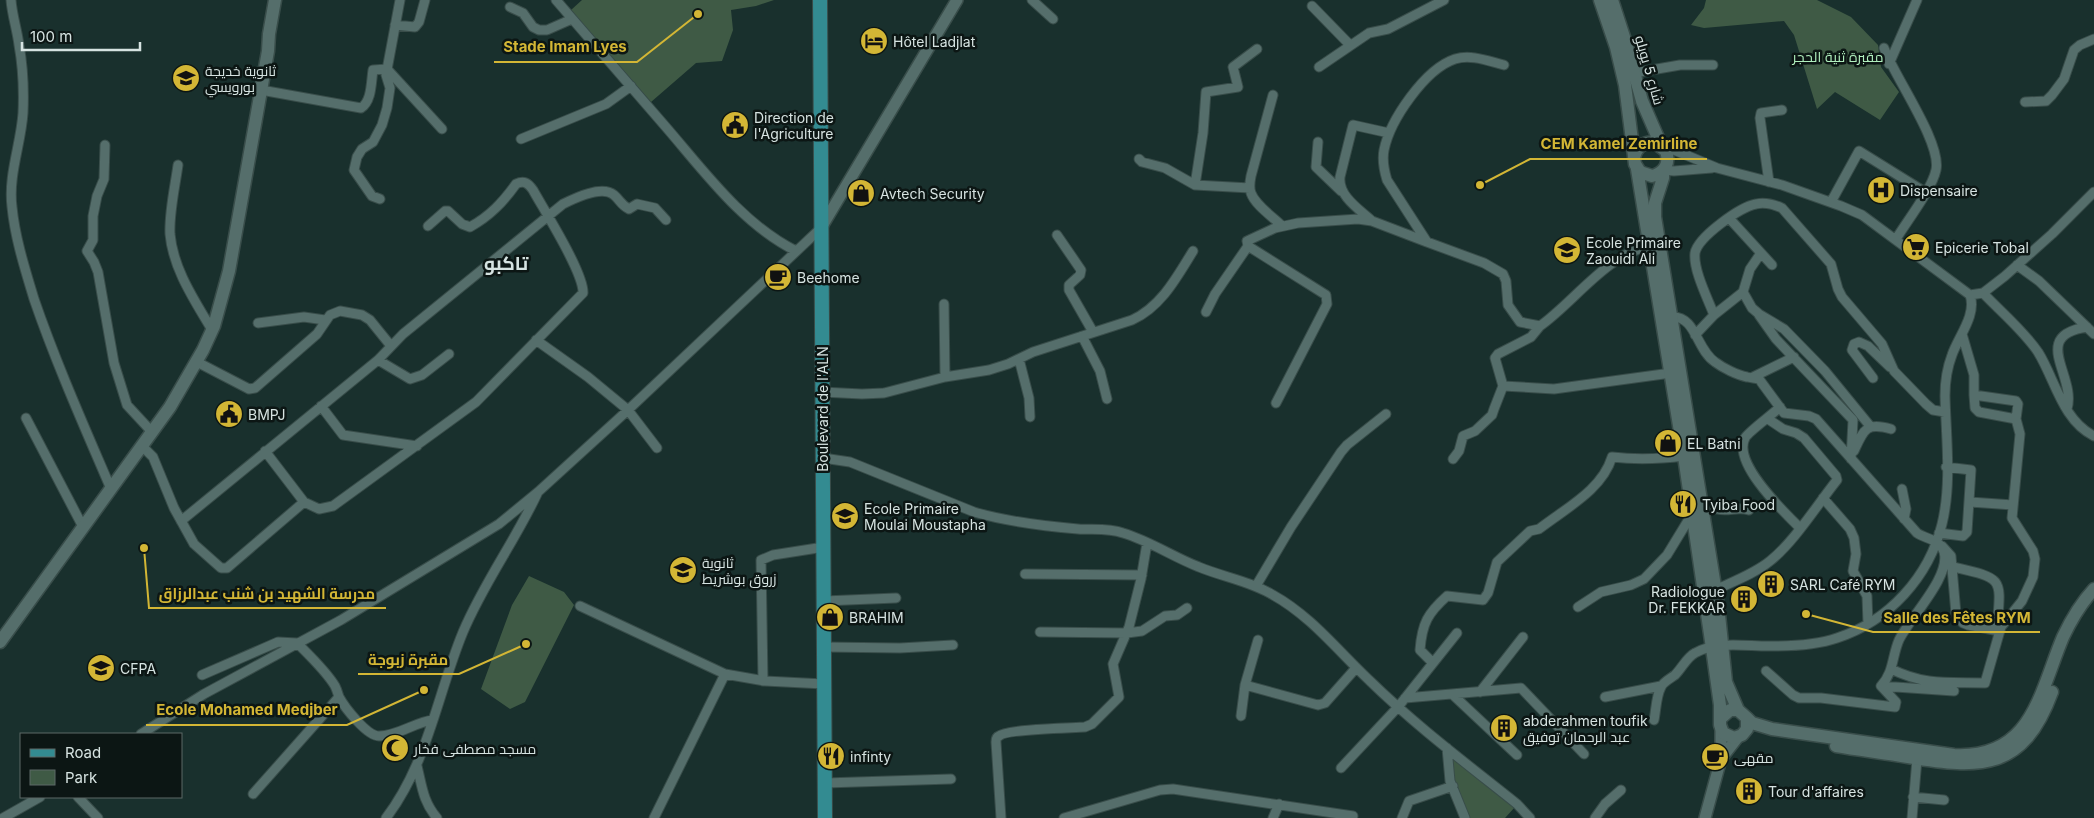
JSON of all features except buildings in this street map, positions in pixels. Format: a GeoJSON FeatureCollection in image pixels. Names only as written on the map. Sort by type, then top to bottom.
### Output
{"type":"FeatureCollection","features":[{"type":"Feature","properties":{"kind":"main road"},"geometry":{"type":"LineString","coordinates":[[0,642],[170,407],[197,362],[212,330],[229,271],[268,51],[275,0]]}},
{"type":"Feature","properties":{"kind":"main road"},"geometry":{"type":"LineString","coordinates":[[268,51],[275,39],[283,0]]}},
{"type":"Feature","properties":{"kind":"main road","name":"Boulevard de l'ALN"},"geometry":{"type":"LineString","coordinates":[[820,0],[825,818]]}},
{"type":"Feature","properties":{"kind":"main road"},"geometry":{"type":"LineString","coordinates":[[1600,0],[1616,47],[1625,85],[1684,456],[1715,590],[1721,723],[1726,735],[1768,736],[1909,754],[1973,755],[2000,747],[2015,737],[2036,710],[2069,626],[2094,589]]}},
{"type":"Feature","properties":{"kind":"main road","name":"شارع 5 يويلو"},"geometry":{"type":"LineString","coordinates":[[1612,0],[1642,101],[1663,147]]}},
{"type":"Feature","properties":{"kind":"main road"},"geometry":{"type":"LineString","coordinates":[[1663,170],[1656,175],[1648,175],[1636,163],[1637,149],[1643,144],[1651,142],[1663,147],[1668,159],[1663,170],[1663,178],[1655,203],[1655,217],[1672,317],[1717,647],[1726,682],[1748,726],[1740,736]]}},
{"type":"Feature","properties":{"kind":"main road"},"geometry":{"type":"LineString","coordinates":[[1721,723],[1730,710],[1742,714],[1752,723],[1772,729],[1961,764],[1979,764],[1996,759],[2020,745],[2033,731],[2043,714],[2071,640],[2094,602]]}},
{"type":"Feature","properties":{"kind":"street"},"geometry":{"type":"LineString","coordinates":[[12,0],[12,12],[19,43],[23,80],[21,139],[12,186],[12,205],[16,232],[27,277],[47,335],[111,488]]}},
{"type":"Feature","properties":{"kind":"street"},"geometry":{"type":"LineString","coordinates":[[380,200],[372,196],[354,170],[357,157],[362,149],[373,142],[388,108],[390,88],[386,75],[400,0]]}},
{"type":"Feature","properties":{"kind":"street"},"geometry":{"type":"LineString","coordinates":[[395,25],[415,27],[419,22],[425,0]]}},
{"type":"Feature","properties":{"kind":"street"},"geometry":{"type":"LineString","coordinates":[[556,0],[697,162],[754,224],[782,244],[796,251]]}},
{"type":"Feature","properties":{"kind":"street"},"geometry":{"type":"LineString","coordinates":[[144,733],[204,694],[341,620],[445,558],[499,524],[538,492],[821,228],[957,0]]}},
{"type":"Feature","properties":{"kind":"street"},"geometry":{"type":"LineString","coordinates":[[1032,0],[1053,19]]}},
{"type":"Feature","properties":{"kind":"street"},"geometry":{"type":"LineString","coordinates":[[1319,67],[1369,33],[1388,29],[1444,0]]}},
{"type":"Feature","properties":{"kind":"street"},"geometry":{"type":"LineString","coordinates":[[1889,64],[1917,0]]}},
{"type":"Feature","properties":{"kind":"street"},"geometry":{"type":"LineString","coordinates":[[1312,6],[1350,45]]}},
{"type":"Feature","properties":{"kind":"street"},"geometry":{"type":"LineString","coordinates":[[510,7],[523,13],[533,27],[539,30],[547,30],[572,19]]}},
{"type":"Feature","properties":{"kind":"street"},"geometry":{"type":"LineString","coordinates":[[2026,102],[2046,101],[2066,74],[2074,50],[2094,39]]}},
{"type":"Feature","properties":{"kind":"street"},"geometry":{"type":"LineString","coordinates":[[1884,48],[1889,64],[1904,87],[1937,158],[1933,180],[1896,239]]}},
{"type":"Feature","properties":{"kind":"street"},"geometry":{"type":"LineString","coordinates":[[1196,185],[1206,92],[1238,87],[1234,67],[1258,49]]}},
{"type":"Feature","properties":{"kind":"street"},"geometry":{"type":"LineString","coordinates":[[1427,242],[1387,180],[1384,168],[1384,151],[1393,122],[1416,91],[1440,68],[1455,59],[1472,57],[1504,65]]}},
{"type":"Feature","properties":{"kind":"street"},"geometry":{"type":"LineString","coordinates":[[1634,73],[1680,65],[1713,65]]}},
{"type":"Feature","properties":{"kind":"street"},"geometry":{"type":"LineString","coordinates":[[261,90],[361,108],[366,105],[368,99],[373,70],[387,69]]}},
{"type":"Feature","properties":{"kind":"street"},"geometry":{"type":"LineString","coordinates":[[387,69],[442,129]]}},
{"type":"Feature","properties":{"kind":"street"},"geometry":{"type":"LineString","coordinates":[[522,139],[606,104],[631,86]]}},
{"type":"Feature","properties":{"kind":"street"},"geometry":{"type":"LineString","coordinates":[[1273,95],[1250,188],[1251,195],[1282,226]]}},
{"type":"Feature","properties":{"kind":"street"},"geometry":{"type":"LineString","coordinates":[[1769,182],[1760,118],[1761,113],[1782,110]]}},
{"type":"Feature","properties":{"kind":"street"},"geometry":{"type":"LineString","coordinates":[[1344,194],[1340,185],[1340,177],[1351,128],[1356,124],[1389,133]]}},
{"type":"Feature","properties":{"kind":"street"},"geometry":{"type":"LineString","coordinates":[[1318,142],[1316,167],[1372,221]]}},
{"type":"Feature","properties":{"kind":"street"},"geometry":{"type":"LineString","coordinates":[[105,145],[104,179],[97,196],[93,216],[93,240],[88,251],[98,272],[114,364],[127,405],[152,432]]}},
{"type":"Feature","properties":{"kind":"street"},"geometry":{"type":"LineString","coordinates":[[1605,697],[1661,686],[1677,673],[1691,655],[1698,651],[1717,647],[1800,645],[1835,639],[1879,618],[1908,590],[1924,570],[1939,540],[1947,494],[1945,387],[1952,353],[1962,334],[1972,301],[1970,295],[1862,215],[1831,202],[1717,168],[1663,147]]}},
{"type":"Feature","properties":{"kind":"street"},"geometry":{"type":"LineString","coordinates":[[1831,202],[1859,151],[1925,192]]}},
{"type":"Feature","properties":{"kind":"street"},"geometry":{"type":"LineString","coordinates":[[1139,159],[1142,162],[1165,168],[1196,185],[1250,188]]}},
{"type":"Feature","properties":{"kind":"street"},"geometry":{"type":"LineString","coordinates":[[178,165],[170,223],[171,237],[186,285],[212,330]]}},
{"type":"Feature","properties":{"kind":"street"},"geometry":{"type":"LineString","coordinates":[[1663,170],[1717,168]]}},
{"type":"Feature","properties":{"kind":"street"},"geometry":{"type":"LineString","coordinates":[[265,451],[304,502],[320,509],[333,506],[476,402],[582,293],[583,288],[565,246],[528,184],[520,182],[516,184],[501,204],[483,220],[470,227],[462,224],[448,211],[444,211],[428,226]]}},
{"type":"Feature","properties":{"kind":"street"},"geometry":{"type":"LineString","coordinates":[[181,520],[378,360],[403,334],[564,204],[580,196],[606,192],[614,194],[620,204],[629,209],[636,204],[655,208],[666,220]]}},
{"type":"Feature","properties":{"kind":"street"},"geometry":{"type":"LineString","coordinates":[[1970,295],[1983,293],[2017,265],[2094,192]]}},
{"type":"Feature","properties":{"kind":"street"},"geometry":{"type":"LineString","coordinates":[[1714,315],[1696,266],[1695,254],[1697,247],[1704,238],[1729,218],[1754,204],[1772,204],[1782,208],[1831,264],[1842,297],[1882,344],[1894,370]]}},
{"type":"Feature","properties":{"kind":"street"},"geometry":{"type":"LineString","coordinates":[[1729,218],[1772,265]]}},
{"type":"Feature","properties":{"kind":"street"},"geometry":{"type":"LineString","coordinates":[[1206,312],[1215,294],[1248,246],[1247,241],[1282,226],[1338,220],[1372,221],[1484,263],[1503,274],[1506,281],[1508,305],[1513,314],[1520,322],[1540,326]]}},
{"type":"Feature","properties":{"kind":"street"},"geometry":{"type":"LineString","coordinates":[[1057,235],[1081,270],[1080,275],[1069,285],[1069,290],[1093,332]]}},
{"type":"Feature","properties":{"kind":"street"},"geometry":{"type":"LineString","coordinates":[[1248,246],[1326,294],[1327,299],[1327,304],[1317,326],[1276,403]]}},
{"type":"Feature","properties":{"kind":"street"},"geometry":{"type":"LineString","coordinates":[[1453,459],[1459,451],[1463,436],[1475,431],[1492,415],[1504,386],[1495,358],[1498,354],[1531,337],[1540,326],[1609,267],[1630,252],[1650,246]]}},
{"type":"Feature","properties":{"kind":"street"},"geometry":{"type":"LineString","coordinates":[[822,392],[884,393],[945,377],[989,370],[1033,352],[1132,320],[1152,308],[1171,287],[1193,251]]}},
{"type":"Feature","properties":{"kind":"street"},"geometry":{"type":"LineString","coordinates":[[1695,335],[1714,315],[1744,292],[1750,269],[1761,253]]}},
{"type":"Feature","properties":{"kind":"street"},"geometry":{"type":"LineString","coordinates":[[2017,265],[2035,278],[2094,334]]}},
{"type":"Feature","properties":{"kind":"street"},"geometry":{"type":"LineString","coordinates":[[1744,292],[1752,308],[1784,329],[1825,371],[1870,426]]}},
{"type":"Feature","properties":{"kind":"street"},"geometry":{"type":"LineString","coordinates":[[1983,293],[2037,351],[2058,396],[2083,430],[2094,436]]}},
{"type":"Feature","properties":{"kind":"street"},"geometry":{"type":"LineString","coordinates":[[944,304],[945,377]]}},
{"type":"Feature","properties":{"kind":"street"},"geometry":{"type":"LineString","coordinates":[[197,362],[249,389],[255,388],[317,334],[330,314],[340,311],[362,315],[370,320],[392,346]]}},
{"type":"Feature","properties":{"kind":"street"},"geometry":{"type":"LineString","coordinates":[[1759,314],[1776,339],[1853,420],[1851,459]]}},
{"type":"Feature","properties":{"kind":"street"},"geometry":{"type":"LineString","coordinates":[[1672,317],[1679,316],[1686,319],[1713,361],[1748,378],[1794,358]]}},
{"type":"Feature","properties":{"kind":"street"},"geometry":{"type":"LineString","coordinates":[[258,323],[304,318],[325,320]]}},
{"type":"Feature","properties":{"kind":"street"},"geometry":{"type":"LineString","coordinates":[[2067,409],[2070,392],[2059,358],[2058,345],[2066,333],[2074,329],[2087,327]]}},
{"type":"Feature","properties":{"kind":"street"},"geometry":{"type":"LineString","coordinates":[[1962,334],[1974,375],[1975,408],[1979,412],[2016,419]]}},
{"type":"Feature","properties":{"kind":"street"},"geometry":{"type":"LineString","coordinates":[[1082,336],[1100,371],[1107,399]]}},
{"type":"Feature","properties":{"kind":"street"},"geometry":{"type":"LineString","coordinates":[[536,340],[588,377],[628,410],[658,448]]}},
{"type":"Feature","properties":{"kind":"street"},"geometry":{"type":"LineString","coordinates":[[1873,378],[1852,350],[1854,344],[1859,342],[1868,346],[1926,404],[1933,410],[1945,412]]}},
{"type":"Feature","properties":{"kind":"street"},"geometry":{"type":"LineString","coordinates":[[378,360],[410,378],[422,375],[449,354]]}},
{"type":"Feature","properties":{"kind":"street"},"geometry":{"type":"LineString","coordinates":[[1019,359],[1029,398],[1030,417]]}},
{"type":"Feature","properties":{"kind":"street"},"geometry":{"type":"LineString","coordinates":[[1504,386],[1554,389],[1671,373]]}},
{"type":"Feature","properties":{"kind":"street"},"geometry":{"type":"LineString","coordinates":[[1753,377],[1758,379],[1784,413],[1809,416],[1816,419],[1917,533],[1939,540],[1966,534],[1970,502],[1970,470],[1946,467]]}},
{"type":"Feature","properties":{"kind":"street"},"geometry":{"type":"LineString","coordinates":[[1974,395],[2016,401],[2018,404],[2016,419],[2020,434],[2012,518],[2033,551],[2035,559],[2033,577],[2022,601],[1999,628]]}},
{"type":"Feature","properties":{"kind":"street"},"geometry":{"type":"LineString","coordinates":[[321,406],[343,434],[417,446]]}},
{"type":"Feature","properties":{"kind":"street"},"geometry":{"type":"LineString","coordinates":[[1780,408],[1746,437],[1743,446],[1755,480],[1766,494],[1800,528]]}},
{"type":"Feature","properties":{"kind":"street"},"geometry":{"type":"LineString","coordinates":[[1256,586],[1291,526],[1341,452],[1354,439],[1386,414]]}},
{"type":"Feature","properties":{"kind":"street"},"geometry":{"type":"LineString","coordinates":[[26,418],[83,527]]}},
{"type":"Feature","properties":{"kind":"street"},"geometry":{"type":"LineString","coordinates":[[1715,590],[1753,573],[1771,560],[1800,528],[1836,480],[1836,476],[1804,438],[1783,429],[1768,419]]}},
{"type":"Feature","properties":{"kind":"street"},"geometry":{"type":"LineString","coordinates":[[1851,459],[1864,430],[1870,426],[1891,428]]}},
{"type":"Feature","properties":{"kind":"street"},"geometry":{"type":"LineString","coordinates":[[142,446],[153,458],[194,544],[221,568],[227,568],[304,502]]}},
{"type":"Feature","properties":{"kind":"street"},"geometry":{"type":"LineString","coordinates":[[1433,663],[1420,650],[1426,618],[1437,605],[1447,596],[1483,600],[1488,593],[1497,562],[1530,531],[1539,529],[1592,489],[1601,480],[1612,457],[1663,459],[1684,456]]}},
{"type":"Feature","properties":{"kind":"street"},"geometry":{"type":"LineString","coordinates":[[823,458],[850,462],[974,512],[990,516],[1022,523],[1121,532],[1199,568],[1256,586],[1274,595],[1294,609],[1326,637],[1398,707],[1517,804],[1530,818]]}},
{"type":"Feature","properties":{"kind":"street"},"geometry":{"type":"LineString","coordinates":[[1902,489],[1906,509],[1904,519]]}},
{"type":"Feature","properties":{"kind":"street"},"geometry":{"type":"LineString","coordinates":[[386,818],[398,803],[417,766],[463,632],[538,492]]}},
{"type":"Feature","properties":{"kind":"street"},"geometry":{"type":"LineString","coordinates":[[1823,498],[1850,529],[1854,538],[1856,554],[1853,570],[1867,596],[1868,624]]}},
{"type":"Feature","properties":{"kind":"street"},"geometry":{"type":"LineString","coordinates":[[1970,502],[2013,505]]}},
{"type":"Feature","properties":{"kind":"street"},"geometry":{"type":"LineString","coordinates":[[1578,607],[1601,592],[1631,585],[1644,579],[1667,555],[1697,509],[1711,506],[1716,510],[1741,507],[1749,510]]}},
{"type":"Feature","properties":{"kind":"street"},"geometry":{"type":"LineString","coordinates":[[1939,540],[1952,556],[1956,614],[1959,619],[1968,625],[1999,628]]}},
{"type":"Feature","properties":{"kind":"street"},"geometry":{"type":"LineString","coordinates":[[1880,686],[1888,678],[1900,637],[1942,572],[1945,552],[1939,540]]}},
{"type":"Feature","properties":{"kind":"street"},"geometry":{"type":"LineString","coordinates":[[1001,818],[997,737],[1000,734],[1008,733],[1085,727],[1092,724],[1120,697],[1113,664],[1126,633],[1142,575],[1147,543]]}},
{"type":"Feature","properties":{"kind":"street"},"geometry":{"type":"LineString","coordinates":[[763,681],[761,560],[773,555],[824,547]]}},
{"type":"Feature","properties":{"kind":"street"},"geometry":{"type":"LineString","coordinates":[[1891,669],[1908,677],[1928,682],[1985,683],[1999,628],[1999,593],[1996,582],[1987,575],[1953,567]]}},
{"type":"Feature","properties":{"kind":"street"},"geometry":{"type":"LineString","coordinates":[[1024,574],[1142,575]]}},
{"type":"Feature","properties":{"kind":"street"},"geometry":{"type":"LineString","coordinates":[[824,601],[896,598]]}},
{"type":"Feature","properties":{"kind":"street"},"geometry":{"type":"LineString","coordinates":[[580,606],[725,674],[763,681],[824,684]]}},
{"type":"Feature","properties":{"kind":"street"},"geometry":{"type":"LineString","coordinates":[[1040,632],[1126,633],[1142,631],[1165,616],[1178,615],[1186,608]]}},
{"type":"Feature","properties":{"kind":"street"},"geometry":{"type":"LineString","coordinates":[[1341,768],[1398,707],[1457,633]]}},
{"type":"Feature","properties":{"kind":"street"},"geometry":{"type":"LineString","coordinates":[[1480,692],[1523,637]]}},
{"type":"Feature","properties":{"kind":"street"},"geometry":{"type":"LineString","coordinates":[[1241,716],[1245,685],[1258,640]]}},
{"type":"Feature","properties":{"kind":"street"},"geometry":{"type":"LineString","coordinates":[[202,674],[278,642],[297,643],[335,686],[339,697],[370,734],[378,736],[391,735],[422,721],[434,720]]}},
{"type":"Feature","properties":{"kind":"street"},"geometry":{"type":"LineString","coordinates":[[824,647],[900,648],[953,645]]}},
{"type":"Feature","properties":{"kind":"street"},"geometry":{"type":"LineString","coordinates":[[1245,685],[1318,705],[1324,703],[1356,668]]}},
{"type":"Feature","properties":{"kind":"street"},"geometry":{"type":"LineString","coordinates":[[1766,671],[1799,698],[1821,698],[1895,707],[1896,702],[1880,686]]}},
{"type":"Feature","properties":{"kind":"street"},"geometry":{"type":"LineString","coordinates":[[654,818],[725,674]]}},
{"type":"Feature","properties":{"kind":"street"},"geometry":{"type":"LineString","coordinates":[[1654,720],[1661,686]]}},
{"type":"Feature","properties":{"kind":"street"},"geometry":{"type":"LineString","coordinates":[[1880,686],[1954,691]]}},
{"type":"Feature","properties":{"kind":"street"},"geometry":{"type":"LineString","coordinates":[[1405,698],[1520,688],[1584,754]]}},
{"type":"Feature","properties":{"kind":"street"},"geometry":{"type":"LineString","coordinates":[[1452,694],[1517,755]]}},
{"type":"Feature","properties":{"kind":"street"},"geometry":{"type":"LineString","coordinates":[[253,794],[339,697]]}},
{"type":"Feature","properties":{"kind":"street"},"geometry":{"type":"LineString","coordinates":[[1705,818],[1721,759],[1721,723]]}},
{"type":"Feature","properties":{"kind":"street"},"geometry":{"type":"LineString","coordinates":[[1721,759],[1740,736]]}},
{"type":"Feature","properties":{"kind":"street"},"geometry":{"type":"LineString","coordinates":[[1447,748],[1450,781],[1465,818]]}},
{"type":"Feature","properties":{"kind":"street"},"geometry":{"type":"LineString","coordinates":[[1909,754],[1913,797],[1912,818]]}},
{"type":"Feature","properties":{"kind":"street"},"geometry":{"type":"LineString","coordinates":[[417,766],[425,801],[429,810],[437,818]]}},
{"type":"Feature","properties":{"kind":"street"},"geometry":{"type":"LineString","coordinates":[[825,783],[951,779]]}},
{"type":"Feature","properties":{"kind":"street"},"geometry":{"type":"LineString","coordinates":[[1402,818],[1410,801],[1453,786]]}},
{"type":"Feature","properties":{"kind":"street"},"geometry":{"type":"LineString","coordinates":[[1064,818],[1160,790],[1173,788],[1353,816]]}},
{"type":"Feature","properties":{"kind":"street"},"geometry":{"type":"LineString","coordinates":[[1595,818],[1605,804],[1621,790]]}},
{"type":"Feature","properties":{"kind":"street"},"geometry":{"type":"LineString","coordinates":[[1913,797],[1944,800]]}},
{"type":"Feature","properties":{"kind":"street"},"geometry":{"type":"LineString","coordinates":[[3,818],[38,798]]}},
{"type":"Feature","properties":{"kind":"street"},"geometry":{"type":"LineString","coordinates":[[79,798],[98,818]]}},
{"type":"Feature","properties":{"kind":"street"},"geometry":{"type":"LineString","coordinates":[[1273,818],[1279,804]]}},
{"type":"Feature","properties":{"kind":"street"},"geometry":{"type":"LineString","coordinates":[[1298,818],[1300,808]]}},
{"type":"Feature","properties":{"kind":"green space"},"geometry":{"type":"Polygon","coordinates":[[[582,0],[774,0],[756,6],[731,10],[733,30],[722,61],[696,63],[651,102],[571,10],[582,0]]]}},
{"type":"Feature","properties":{"kind":"green space","name":"مقبرة ثنية الحجر"},"geometry":{"type":"Polygon","coordinates":[[[1706,0],[1817,0],[1851,17],[1878,45],[1881,67],[1899,92],[1880,120],[1835,92],[1817,109],[1794,35],[1784,21],[1704,28],[1691,25],[1704,8],[1706,0]]]}},
{"type":"Feature","properties":{"kind":"green space"},"geometry":{"type":"Polygon","coordinates":[[[529,576],[564,592],[574,605],[525,702],[510,709],[481,689],[512,605],[529,576]]]}},
{"type":"Feature","properties":{"kind":"green space"},"geometry":{"type":"Polygon","coordinates":[[[1454,758],[1515,807],[1505,818],[1470,818],[1454,780],[1451,761],[1454,758]]]}},
{"type":"Feature","properties":{"kind":"place","name":"Stade Imam Lyes"},"geometry":{"type":"Point","coordinates":[698,14]}},
{"type":"Feature","properties":{"kind":"place","name":"Hôtel Ladjlat"},"geometry":{"type":"Point","coordinates":[874,41]}},
{"type":"Feature","properties":{"kind":"place","name":"ثانوية خديجة بورويسي"},"geometry":{"type":"Point","coordinates":[186,78]}},
{"type":"Feature","properties":{"kind":"place","name":"Direction de l'Agriculture"},"geometry":{"type":"Point","coordinates":[735,125]}},
{"type":"Feature","properties":{"kind":"place","name":"CEM Kamel Zemirline"},"geometry":{"type":"Point","coordinates":[1480,185]}},
{"type":"Feature","properties":{"kind":"place","name":"Dispensaire"},"geometry":{"type":"Point","coordinates":[1881,190]}},
{"type":"Feature","properties":{"kind":"place","name":"Avtech Security"},"geometry":{"type":"Point","coordinates":[861,193]}},
{"type":"Feature","properties":{"kind":"place","name":"Epicerie Tobal"},"geometry":{"type":"Point","coordinates":[1916,247]}},
{"type":"Feature","properties":{"kind":"place","name":"Ecole Primaire Zaouidi Ali"},"geometry":{"type":"Point","coordinates":[1567,250]}},
{"type":"Feature","properties":{"kind":"place","name":"Beehome"},"geometry":{"type":"Point","coordinates":[778,277]}},
{"type":"Feature","properties":{"kind":"place","name":"BMPJ"},"geometry":{"type":"Point","coordinates":[229,414]}},
{"type":"Feature","properties":{"kind":"place","name":"EL Batni"},"geometry":{"type":"Point","coordinates":[1668,443]}},
{"type":"Feature","properties":{"kind":"place","name":"Tyiba Food"},"geometry":{"type":"Point","coordinates":[1683,504]}},
{"type":"Feature","properties":{"kind":"place","name":"Ecole Primaire Moulai Moustapha"},"geometry":{"type":"Point","coordinates":[845,516]}},
{"type":"Feature","properties":{"kind":"place","name":"مدرسة الشهيد بن شنب عبدالرزاق"},"geometry":{"type":"Point","coordinates":[144,548]}},
{"type":"Feature","properties":{"kind":"place","name":"ثانوية زروق بوشريط"},"geometry":{"type":"Point","coordinates":[683,570]}},
{"type":"Feature","properties":{"kind":"place","name":"SARL Café RYM"},"geometry":{"type":"Point","coordinates":[1771,584]}},
{"type":"Feature","properties":{"kind":"place","name":"Radiologue Dr. FEKKAR"},"geometry":{"type":"Point","coordinates":[1744,599]}},
{"type":"Feature","properties":{"kind":"place","name":"Salle des Fêtes RYM"},"geometry":{"type":"Point","coordinates":[1806,614]}},
{"type":"Feature","properties":{"kind":"place","name":"BRAHIM"},"geometry":{"type":"Point","coordinates":[830,617]}},
{"type":"Feature","properties":{"kind":"place","name":"مقبرة زبوجة"},"geometry":{"type":"Point","coordinates":[526,644]}},
{"type":"Feature","properties":{"kind":"place","name":"CFPA"},"geometry":{"type":"Point","coordinates":[101,668]}},
{"type":"Feature","properties":{"kind":"place","name":"Ecole Mohamed Medjber"},"geometry":{"type":"Point","coordinates":[424,690]}},
{"type":"Feature","properties":{"kind":"place","name":"abderahmen toufik عبد الرحمان توفيق"},"geometry":{"type":"Point","coordinates":[1504,728]}},
{"type":"Feature","properties":{"kind":"place","name":"مسجد مصطفى فخار"},"geometry":{"type":"Point","coordinates":[395,748]}},
{"type":"Feature","properties":{"kind":"place","name":"infinty"},"geometry":{"type":"Point","coordinates":[831,756]}},
{"type":"Feature","properties":{"kind":"place","name":"مقهى"},"geometry":{"type":"Point","coordinates":[1715,757]}},
{"type":"Feature","properties":{"kind":"place","name":"Tour d'affaires"},"geometry":{"type":"Point","coordinates":[1749,791]}},
{"type":"Feature","properties":{"kind":"district","name":"تاكبو"},"geometry":{"type":"Point","coordinates":[506,263]}}]}
